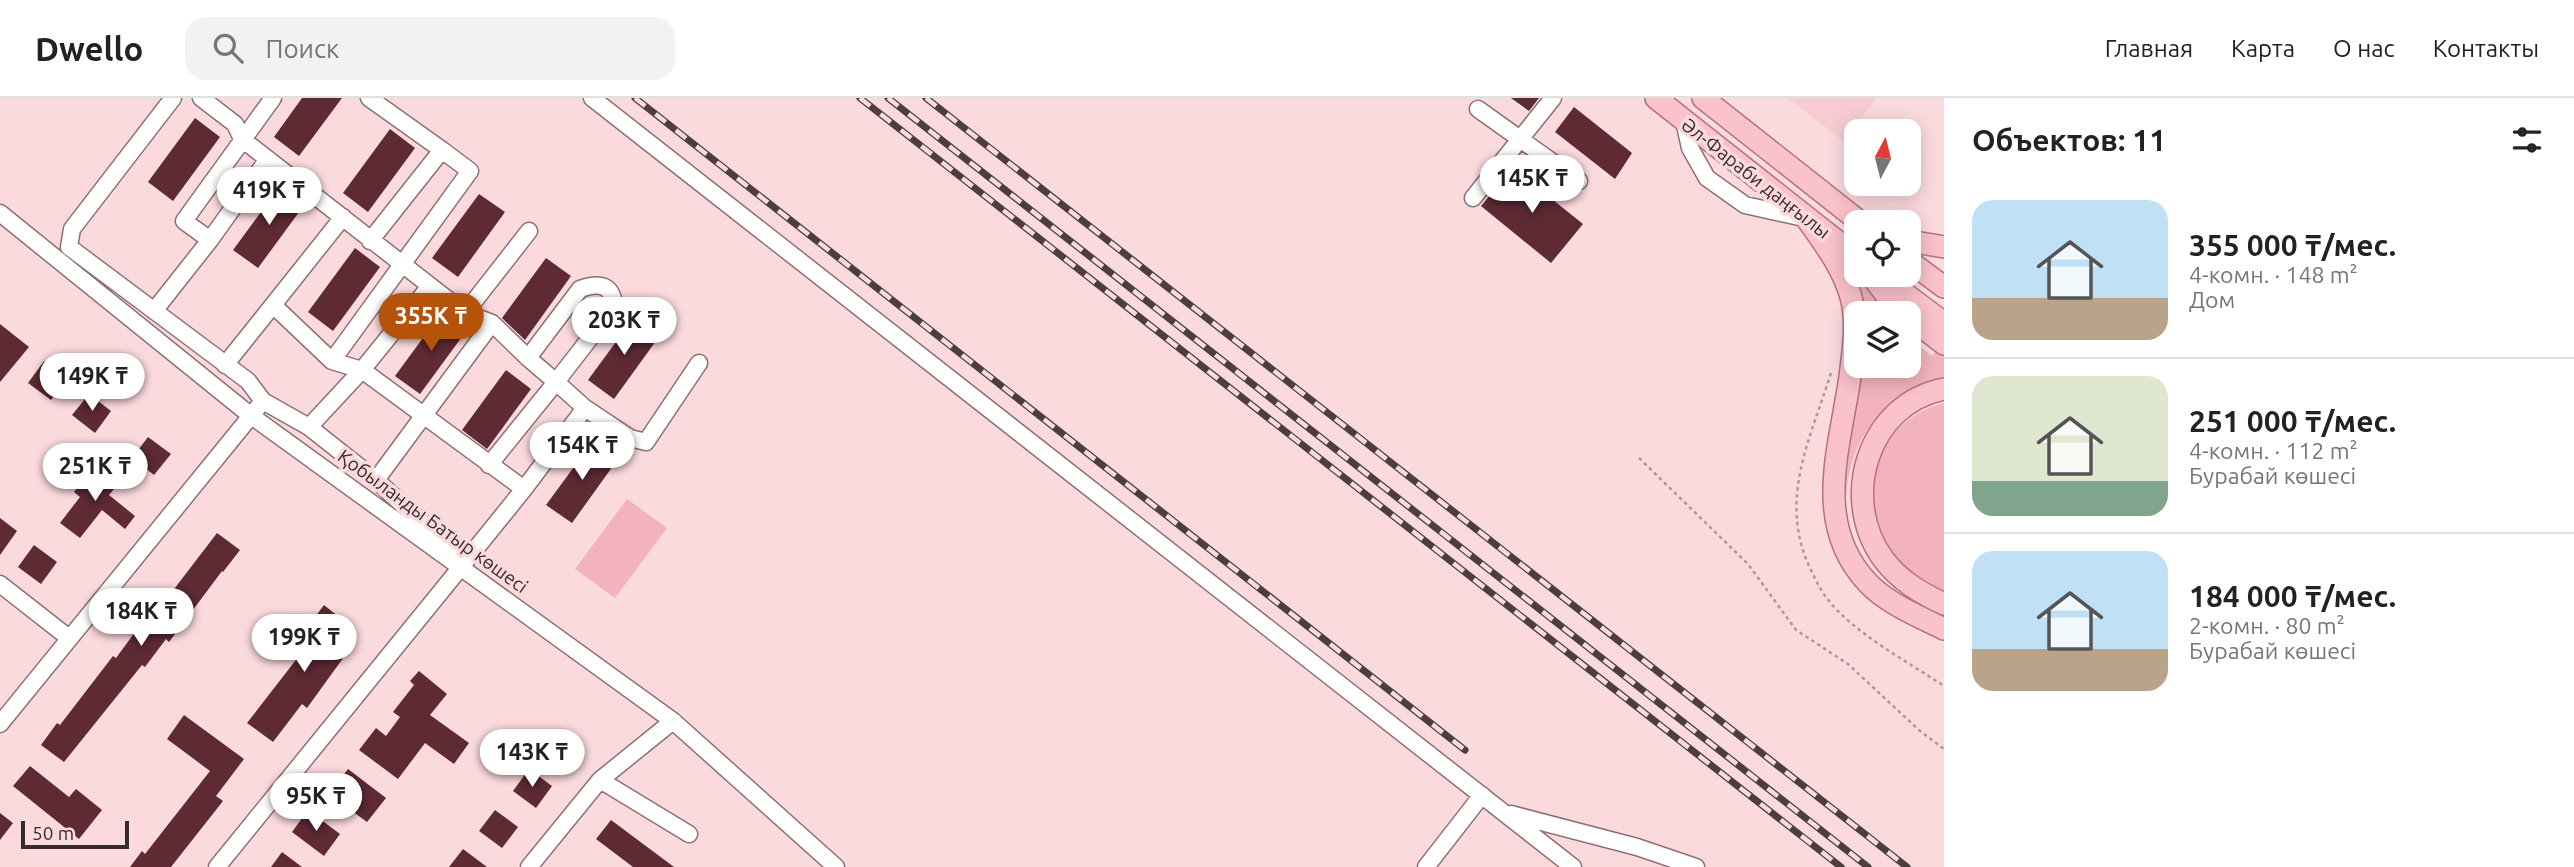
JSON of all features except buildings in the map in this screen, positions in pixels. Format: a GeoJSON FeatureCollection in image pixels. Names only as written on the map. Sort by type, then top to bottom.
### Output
{"type":"FeatureCollection","features":[{"type":"Feature","properties":{"kind":"main road","name":"Әл-Фараби даңғылы"},"geometry":{"type":"LineString","coordinates":[[1656,98],[1844,247]]}},
{"type":"Feature","properties":{"kind":"main road","name":"Әл-Фараби даңғылы"},"geometry":{"type":"LineString","coordinates":[[1708,99],[1847,210]]}},
{"type":"Feature","properties":{"kind":"main road"},"geometry":{"type":"LineString","coordinates":[[1807,218],[1845,279],[1852,299],[1855,322],[1847,397],[1834,473],[1834,506],[1838,535],[1848,557],[1867,583],[1887,598],[1944,629]]}},
{"type":"Feature","properties":{"kind":"main road"},"geometry":{"type":"LineString","coordinates":[[1921,244],[1944,247]]}},
{"type":"Feature","properties":{"kind":"main road"},"geometry":{"type":"LineString","coordinates":[[1921,270],[1944,288]]}},
{"type":"Feature","properties":{"kind":"main road"},"geometry":{"type":"LineString","coordinates":[[1880,287],[1891,301]]}},
{"type":"Feature","properties":{"kind":"main road"},"geometry":{"type":"LineString","coordinates":[[1896,287],[1944,323]]}},
{"type":"Feature","properties":{"kind":"main road"},"geometry":{"type":"LineString","coordinates":[[1921,326],[1944,344]]}},
{"type":"Feature","properties":{"kind":"main road"},"geometry":{"type":"LineString","coordinates":[[1944,389],[1933,391],[1914,401],[1882,429],[1870,451],[1861,494],[1863,516],[1884,559],[1917,591],[1944,604]]}},
{"type":"Feature","properties":{"kind":"street"},"geometry":{"type":"LineString","coordinates":[[173,98],[72,229],[64,253],[154,311],[248,382],[263,401],[309,427],[376,480],[463,564]]}},
{"type":"Feature","properties":{"kind":"street"},"geometry":{"type":"LineString","coordinates":[[201,98],[235,124],[242,139],[370,241],[465,313],[492,323],[585,408],[630,438],[646,442],[699,363]]}},
{"type":"Feature","properties":{"kind":"street"},"geometry":{"type":"LineString","coordinates":[[210,240],[184,221],[273,98]]}},
{"type":"Feature","properties":{"kind":"street"},"geometry":{"type":"LineString","coordinates":[[332,361],[470,171],[369,98]]}},
{"type":"Feature","properties":{"kind":"street"},"geometry":{"type":"LineString","coordinates":[[592,98],[1573,867]]}},
{"type":"Feature","properties":{"kind":"street"},"geometry":{"type":"LineString","coordinates":[[1473,198],[1553,98]]}},
{"type":"Feature","properties":{"kind":"street"},"geometry":{"type":"LineString","coordinates":[[1478,109],[1579,181]]}},
{"type":"Feature","properties":{"kind":"street"},"geometry":{"type":"LineString","coordinates":[[1684,121],[1690,148],[1707,178],[1745,205],[1807,218]]}},
{"type":"Feature","properties":{"kind":"street"},"geometry":{"type":"LineString","coordinates":[[370,241],[442,150]]}},
{"type":"Feature","properties":{"kind":"street"},"geometry":{"type":"LineString","coordinates":[[154,311],[210,240],[268,159]]}},
{"type":"Feature","properties":{"kind":"street","name":"Қобыланды Батыр көшесі"},"geometry":{"type":"LineString","coordinates":[[0,214],[64,253],[250,415],[463,564],[673,721],[836,867]]}},
{"type":"Feature","properties":{"kind":"street"},"geometry":{"type":"LineString","coordinates":[[225,365],[343,217]]}},
{"type":"Feature","properties":{"kind":"street"},"geometry":{"type":"LineString","coordinates":[[465,313],[528,231]]}},
{"type":"Feature","properties":{"kind":"street"},"geometry":{"type":"LineString","coordinates":[[489,466],[614,307],[614,297],[608,289],[592,284],[580,289],[528,358]]}},
{"type":"Feature","properties":{"kind":"street"},"geometry":{"type":"LineString","coordinates":[[309,427],[362,370],[430,286]]}},
{"type":"Feature","properties":{"kind":"street"},"geometry":{"type":"LineString","coordinates":[[273,304],[332,361],[362,370],[489,466],[524,489]]}},
{"type":"Feature","properties":{"kind":"street"},"geometry":{"type":"LineString","coordinates":[[376,480],[492,323]]}},
{"type":"Feature","properties":{"kind":"street"},"geometry":{"type":"LineString","coordinates":[[0,724],[263,401]]}},
{"type":"Feature","properties":{"kind":"street"},"geometry":{"type":"LineString","coordinates":[[217,867],[524,489],[585,408]]}},
{"type":"Feature","properties":{"kind":"street"},"geometry":{"type":"LineString","coordinates":[[0,584],[69,638]]}},
{"type":"Feature","properties":{"kind":"street"},"geometry":{"type":"LineString","coordinates":[[529,867],[600,780],[673,721]]}},
{"type":"Feature","properties":{"kind":"street"},"geometry":{"type":"LineString","coordinates":[[600,780],[688,834]]}},
{"type":"Feature","properties":{"kind":"street"},"geometry":{"type":"LineString","coordinates":[[1426,867],[1482,795]]}},
{"type":"Feature","properties":{"kind":"street"},"geometry":{"type":"LineString","coordinates":[[1506,812],[1637,847],[1696,867]]}},
{"type":"Feature","properties":{"kind":"path"},"geometry":{"type":"LineString","coordinates":[[1639,458],[1748,564],[1796,630],[1848,664],[1920,731],[1944,749]]}},
{"type":"Feature","properties":{"kind":"shaded area"},"geometry":{"type":"Polygon","coordinates":[[[1788,98],[1877,98],[1860,119],[1844,119],[1843,141],[1788,98]]]}},
{"type":"Feature","properties":{"kind":"shaded area"},"geometry":{"type":"Polygon","coordinates":[[[1852,287],[1873,287],[1883,301],[1857,301],[1852,287]]]}},
{"type":"Feature","properties":{"kind":"shaded area"},"geometry":{"type":"Polygon","coordinates":[[[1921,347],[1932,356],[1939,347],[1944,349],[1944,378],[1922,386],[1887,408],[1863,437],[1854,455],[1846,499],[1845,465],[1859,378],[1921,378],[1921,347]]]}},
{"type":"Feature","properties":{"kind":"shaded area"},"geometry":{"type":"Polygon","coordinates":[[[1944,403],[1944,591],[1909,570],[1887,549],[1880,535],[1871,495],[1877,461],[1892,435],[1915,415],[1944,403]]]}},
{"type":"Feature","properties":{"kind":"shaded area"},"geometry":{"type":"Polygon","coordinates":[[[627,499],[667,528],[615,598],[575,569],[627,499]]]}},
{"type":"Feature","properties":{"kind":"railway"},"geometry":{"type":"LineString","coordinates":[[635,98],[1465,750]]}},
{"type":"Feature","properties":{"kind":"railway"},"geometry":{"type":"LineString","coordinates":[[860,98],[1841,867]]}},
{"type":"Feature","properties":{"kind":"railway"},"geometry":{"type":"LineString","coordinates":[[888,98],[1868,867]]}},
{"type":"Feature","properties":{"kind":"railway"},"geometry":{"type":"LineString","coordinates":[[926,98],[1907,867]]}}]}
